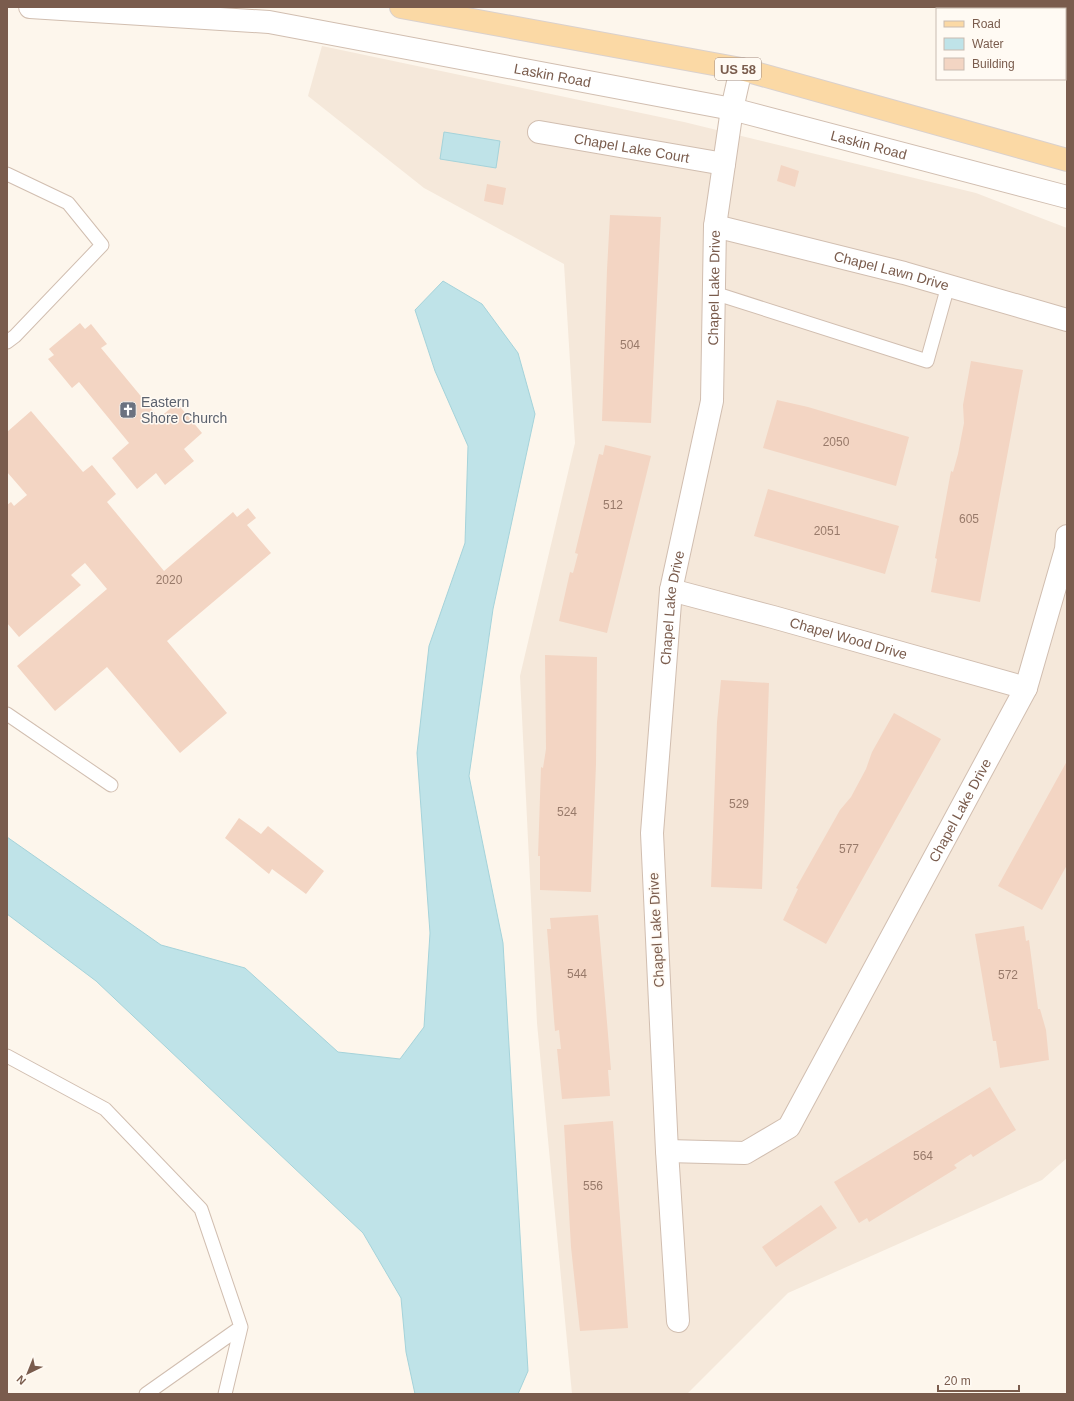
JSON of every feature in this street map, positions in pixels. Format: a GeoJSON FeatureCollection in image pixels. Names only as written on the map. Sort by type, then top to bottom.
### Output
{"type":"FeatureCollection","features":[{"type":"Feature","properties":{"kind":"main road","name":"US 58"},"geometry":{"type":"LineString","coordinates":[[401,7],[741,69],[1067,160]]}},
{"type":"Feature","properties":{"kind":"street","name":"Laskin Road"},"geometry":{"type":"LineString","coordinates":[[30,7],[269,22],[732,109],[1067,197]]}},
{"type":"Feature","properties":{"kind":"street","name":"Chapel Lake Drive"},"geometry":{"type":"LineString","coordinates":[[678,1321],[667,1151],[652,833],[671,590],[712,401],[715,226],[732,109],[741,69]]}},
{"type":"Feature","properties":{"kind":"street","name":"Chapel Lake Court"},"geometry":{"type":"LineString","coordinates":[[539,132],[724,164]]}},
{"type":"Feature","properties":{"kind":"street","name":"Chapel Lawn Drive"},"geometry":{"type":"LineString","coordinates":[[715,226],[904,273],[1067,320]]}},
{"type":"Feature","properties":{"kind":"street","name":"Chapel Lake Drive"},"geometry":{"type":"LineString","coordinates":[[667,1151],[745,1153],[789,1126],[1026,688],[1066,549],[1067,536]]}},
{"type":"Feature","properties":{"kind":"street","name":"Chapel Wood Drive"},"geometry":{"type":"LineString","coordinates":[[671,590],[1026,688]]}},
{"type":"Feature","properties":{"kind":"lane"},"geometry":{"type":"LineString","coordinates":[[7,174],[68,203],[102,245],[15,336],[7,342]]}},
{"type":"Feature","properties":{"kind":"lane"},"geometry":{"type":"LineString","coordinates":[[714,293],[927,361],[948,286]]}},
{"type":"Feature","properties":{"kind":"lane"},"geometry":{"type":"LineString","coordinates":[[7,714],[111,785]]}},
{"type":"Feature","properties":{"kind":"lane"},"geometry":{"type":"LineString","coordinates":[[7,1056],[105,1109],[201,1209],[241,1327],[225,1394]]}},
{"type":"Feature","properties":{"kind":"lane"},"geometry":{"type":"LineString","coordinates":[[146,1394],[241,1327]]}},
{"type":"Feature","properties":{"kind":"shaded area"},"geometry":{"type":"Polygon","coordinates":[[[322,46],[684,122],[976,193],[1067,228],[1067,1158],[1042,1180],[788,1293],[687,1394],[572,1394],[537,1023],[520,676],[575,443],[564,264],[424,188],[308,96],[322,46]]]}},
{"type":"Feature","properties":{"kind":"water"},"geometry":{"type":"Polygon","coordinates":[[[444,132],[500,141],[496,168],[440,159],[444,132]]]}},
{"type":"Feature","properties":{"kind":"water"},"geometry":{"type":"Polygon","coordinates":[[[443,281],[482,304],[518,353],[535,414],[493,609],[469,776],[503,943],[528,1371],[518,1394],[415,1394],[406,1352],[401,1298],[363,1233],[96,981],[7,914],[7,837],[161,945],[245,968],[338,1052],[400,1059],[424,1027],[430,933],[417,753],[429,646],[465,543],[468,446],[435,371],[415,310],[443,281]]]}},
{"type":"Feature","properties":{"kind":"building"},"geometry":{"type":"Polygon","coordinates":[[[781,165],[799,171],[795,187],[777,181],[781,165]]]}},
{"type":"Feature","properties":{"kind":"building"},"geometry":{"type":"Polygon","coordinates":[[[487,184],[506,188],[503,205],[484,201],[487,184]]]}},
{"type":"Feature","properties":{"kind":"building"},"geometry":{"type":"Polygon","coordinates":[[[610,215],[661,217],[651,423],[602,421],[610,215]]]}},
{"type":"Feature","properties":{"kind":"building","name":"Eastern Shore Church"},"geometry":{"type":"Polygon","coordinates":[[[80,323],[85,329],[91,324],[107,344],[101,348],[159,418],[177,403],[202,433],[184,449],[194,461],[165,485],[156,473],[137,489],[112,458],[129,443],[79,382],[72,388],[48,359],[54,355],[49,349],[80,323]]]}},
{"type":"Feature","properties":{"kind":"building"},"geometry":{"type":"Polygon","coordinates":[[[971,361],[1023,370],[980,602],[931,592],[937,559],[935,558],[951,471],[953,472],[958,454],[964,423],[963,405],[971,361]]]}},
{"type":"Feature","properties":{"kind":"building"},"geometry":{"type":"Polygon","coordinates":[[[777,400],[808,407],[909,437],[896,486],[763,448],[777,400]]]}},
{"type":"Feature","properties":{"kind":"building"},"geometry":{"type":"Polygon","coordinates":[[[31,411],[83,472],[92,465],[116,494],[107,502],[164,571],[233,512],[237,517],[248,508],[256,518],[247,525],[271,553],[167,641],[227,713],[180,753],[107,667],[55,711],[17,666],[107,589],[85,563],[71,575],[81,585],[19,637],[7,623],[7,505],[11,502],[14,506],[27,495],[7,472],[7,432],[31,411]]]}},
{"type":"Feature","properties":{"kind":"building"},"geometry":{"type":"Polygon","coordinates":[[[605,445],[651,456],[607,633],[559,621],[570,572],[573,573],[578,554],[575,553],[599,454],[603,455],[605,445]]]}},
{"type":"Feature","properties":{"kind":"building"},"geometry":{"type":"Polygon","coordinates":[[[768,489],[899,526],[885,574],[754,536],[768,489]]]}},
{"type":"Feature","properties":{"kind":"building"},"geometry":{"type":"Polygon","coordinates":[[[545,655],[597,657],[596,764],[591,892],[540,890],[540,856],[538,856],[541,767],[543,768],[546,749],[545,655]]]}},
{"type":"Feature","properties":{"kind":"building"},"geometry":{"type":"Polygon","coordinates":[[[721,680],[769,683],[762,889],[711,887],[717,722],[721,680]]]}},
{"type":"Feature","properties":{"kind":"building"},"geometry":{"type":"Polygon","coordinates":[[[894,713],[941,739],[826,944],[783,920],[798,889],[796,888],[840,810],[851,797],[866,769],[872,752],[894,713]]]}},
{"type":"Feature","properties":{"kind":"building"},"geometry":{"type":"Polygon","coordinates":[[[1067,761],[1067,865],[1042,910],[998,886],[1067,761]]]}},
{"type":"Feature","properties":{"kind":"building"},"geometry":{"type":"Polygon","coordinates":[[[239,818],[261,834],[268,826],[324,871],[306,894],[272,869],[269,874],[225,838],[239,818]]]}},
{"type":"Feature","properties":{"kind":"building"},"geometry":{"type":"Polygon","coordinates":[[[598,915],[611,1070],[608,1070],[610,1096],[562,1099],[557,1049],[561,1049],[559,1030],[555,1031],[547,929],[551,929],[550,918],[598,915]]]}},
{"type":"Feature","properties":{"kind":"building"},"geometry":{"type":"Polygon","coordinates":[[[1024,926],[1026,941],[1029,940],[1038,1009],[1040,1009],[1046,1030],[1049,1060],[1000,1068],[996,1041],[993,1041],[975,934],[1024,926]]]}},
{"type":"Feature","properties":{"kind":"building"},"geometry":{"type":"Polygon","coordinates":[[[990,1087],[1016,1130],[973,1157],[971,1154],[954,1165],[957,1168],[869,1222],[867,1218],[859,1223],[834,1182],[990,1087]]]}},
{"type":"Feature","properties":{"kind":"building"},"geometry":{"type":"Polygon","coordinates":[[[613,1121],[628,1328],[580,1331],[571,1247],[564,1125],[613,1121]]]}},
{"type":"Feature","properties":{"kind":"building"},"geometry":{"type":"Polygon","coordinates":[[[821,1205],[837,1228],[776,1267],[762,1247],[821,1205]]]}},
{"type":"Feature","properties":{"kind":"place","name":"Eastern Shore Church"},"geometry":{"type":"Point","coordinates":[128,410]}}]}
